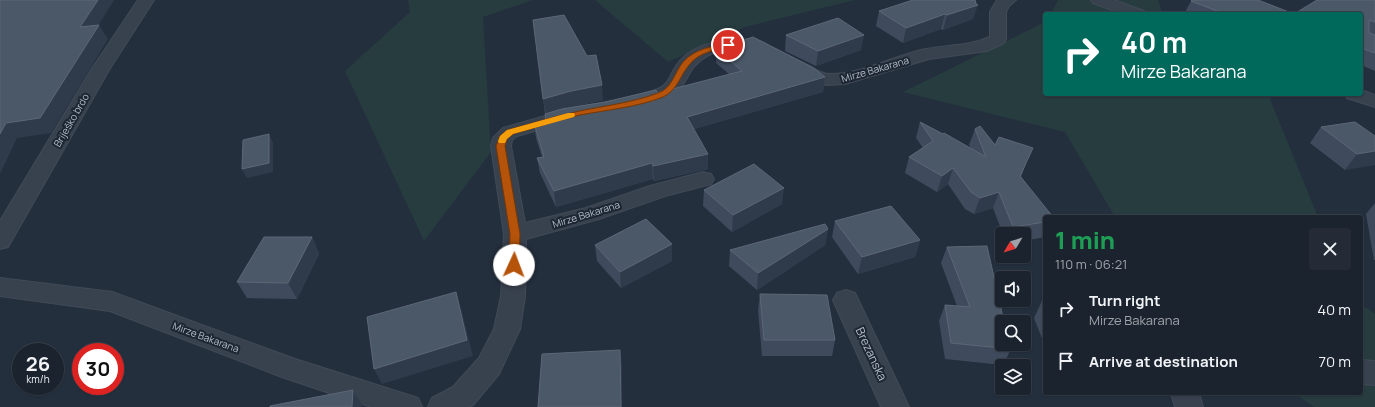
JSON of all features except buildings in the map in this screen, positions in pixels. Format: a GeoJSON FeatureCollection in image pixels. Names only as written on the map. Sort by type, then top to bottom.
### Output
{"type":"FeatureCollection","features":[{"type":"Feature","properties":{"kind":"street","name":"Briješko brdo"},"geometry":{"type":"LineString","coordinates":[[0,241],[100,70],[146,0]]}},
{"type":"Feature","properties":{"kind":"street","name":"Mirze Bakarana"},"geometry":{"type":"LineString","coordinates":[[626,104],[662,94],[672,87],[687,62],[699,54],[714,48],[742,42],[756,45],[813,75],[827,80],[845,79],[927,54],[981,47],[998,39],[998,9],[1002,3],[1008,0]]}},
{"type":"Feature","properties":{"kind":"street"},"geometry":{"type":"LineString","coordinates":[[1099,0],[1132,12]]}},
{"type":"Feature","properties":{"kind":"street"},"geometry":{"type":"LineString","coordinates":[[1360,96],[1375,101]]}},
{"type":"Feature","properties":{"kind":"street"},"geometry":{"type":"LineString","coordinates":[[442,407],[463,396],[489,366],[508,329],[513,296],[515,234],[500,146],[503,138],[510,132],[581,113]]}},
{"type":"Feature","properties":{"kind":"street","name":"Mirze Bakarana"},"geometry":{"type":"LineString","coordinates":[[515,234],[591,214],[658,191],[703,179]]}},
{"type":"Feature","properties":{"kind":"street","name":"Mirze Bakarana"},"geometry":{"type":"LineString","coordinates":[[0,286],[112,302],[292,369],[408,407]]}},
{"type":"Feature","properties":{"kind":"street","name":"Brezanska"},"geometry":{"type":"LineString","coordinates":[[846,300],[896,407]]}},
{"type":"Feature","properties":{"kind":"street"},"geometry":{"type":"LineString","coordinates":[[1363,372],[1375,373]]}},
{"type":"Feature","properties":{"kind":"street"},"geometry":{"type":"LineString","coordinates":[[1186,395],[1189,407]]}},
{"type":"Feature","properties":{"kind":"green space"},"geometry":{"type":"Polygon","coordinates":[[[408,0],[533,0],[483,17],[491,152],[424,241],[345,71],[410,12],[408,0]]]}},
{"type":"Feature","properties":{"kind":"green space"},"geometry":{"type":"Polygon","coordinates":[[[595,0],[855,0],[745,27],[668,62],[595,0]]]}},
{"type":"Feature","properties":{"kind":"green space"},"geometry":{"type":"Polygon","coordinates":[[[1058,0],[1158,0],[1162,12],[1052,12],[1058,0]]]}},
{"type":"Feature","properties":{"kind":"green space"},"geometry":{"type":"Polygon","coordinates":[[[1043,23],[1043,96],[1269,96],[1317,215],[1114,215],[1065,132],[903,92],[1043,23]]]}},
{"type":"Feature","properties":{"kind":"green space"},"geometry":{"type":"Polygon","coordinates":[[[1363,305],[1375,314],[1375,407],[1314,407],[1297,395],[1363,395],[1363,305]]]}},
{"type":"Feature","properties":{"kind":"slow traffic"},"geometry":{"type":"LineString","coordinates":[[502,141],[503,138],[510,132],[571,115]]}},
{"type":"Feature","properties":{"kind":"route"},"geometry":{"type":"LineString","coordinates":[[514,265],[515,234],[500,146],[503,138],[510,132],[573,114],[648,99],[662,94],[672,87],[687,62],[699,54],[714,48],[728,45]]}}]}
